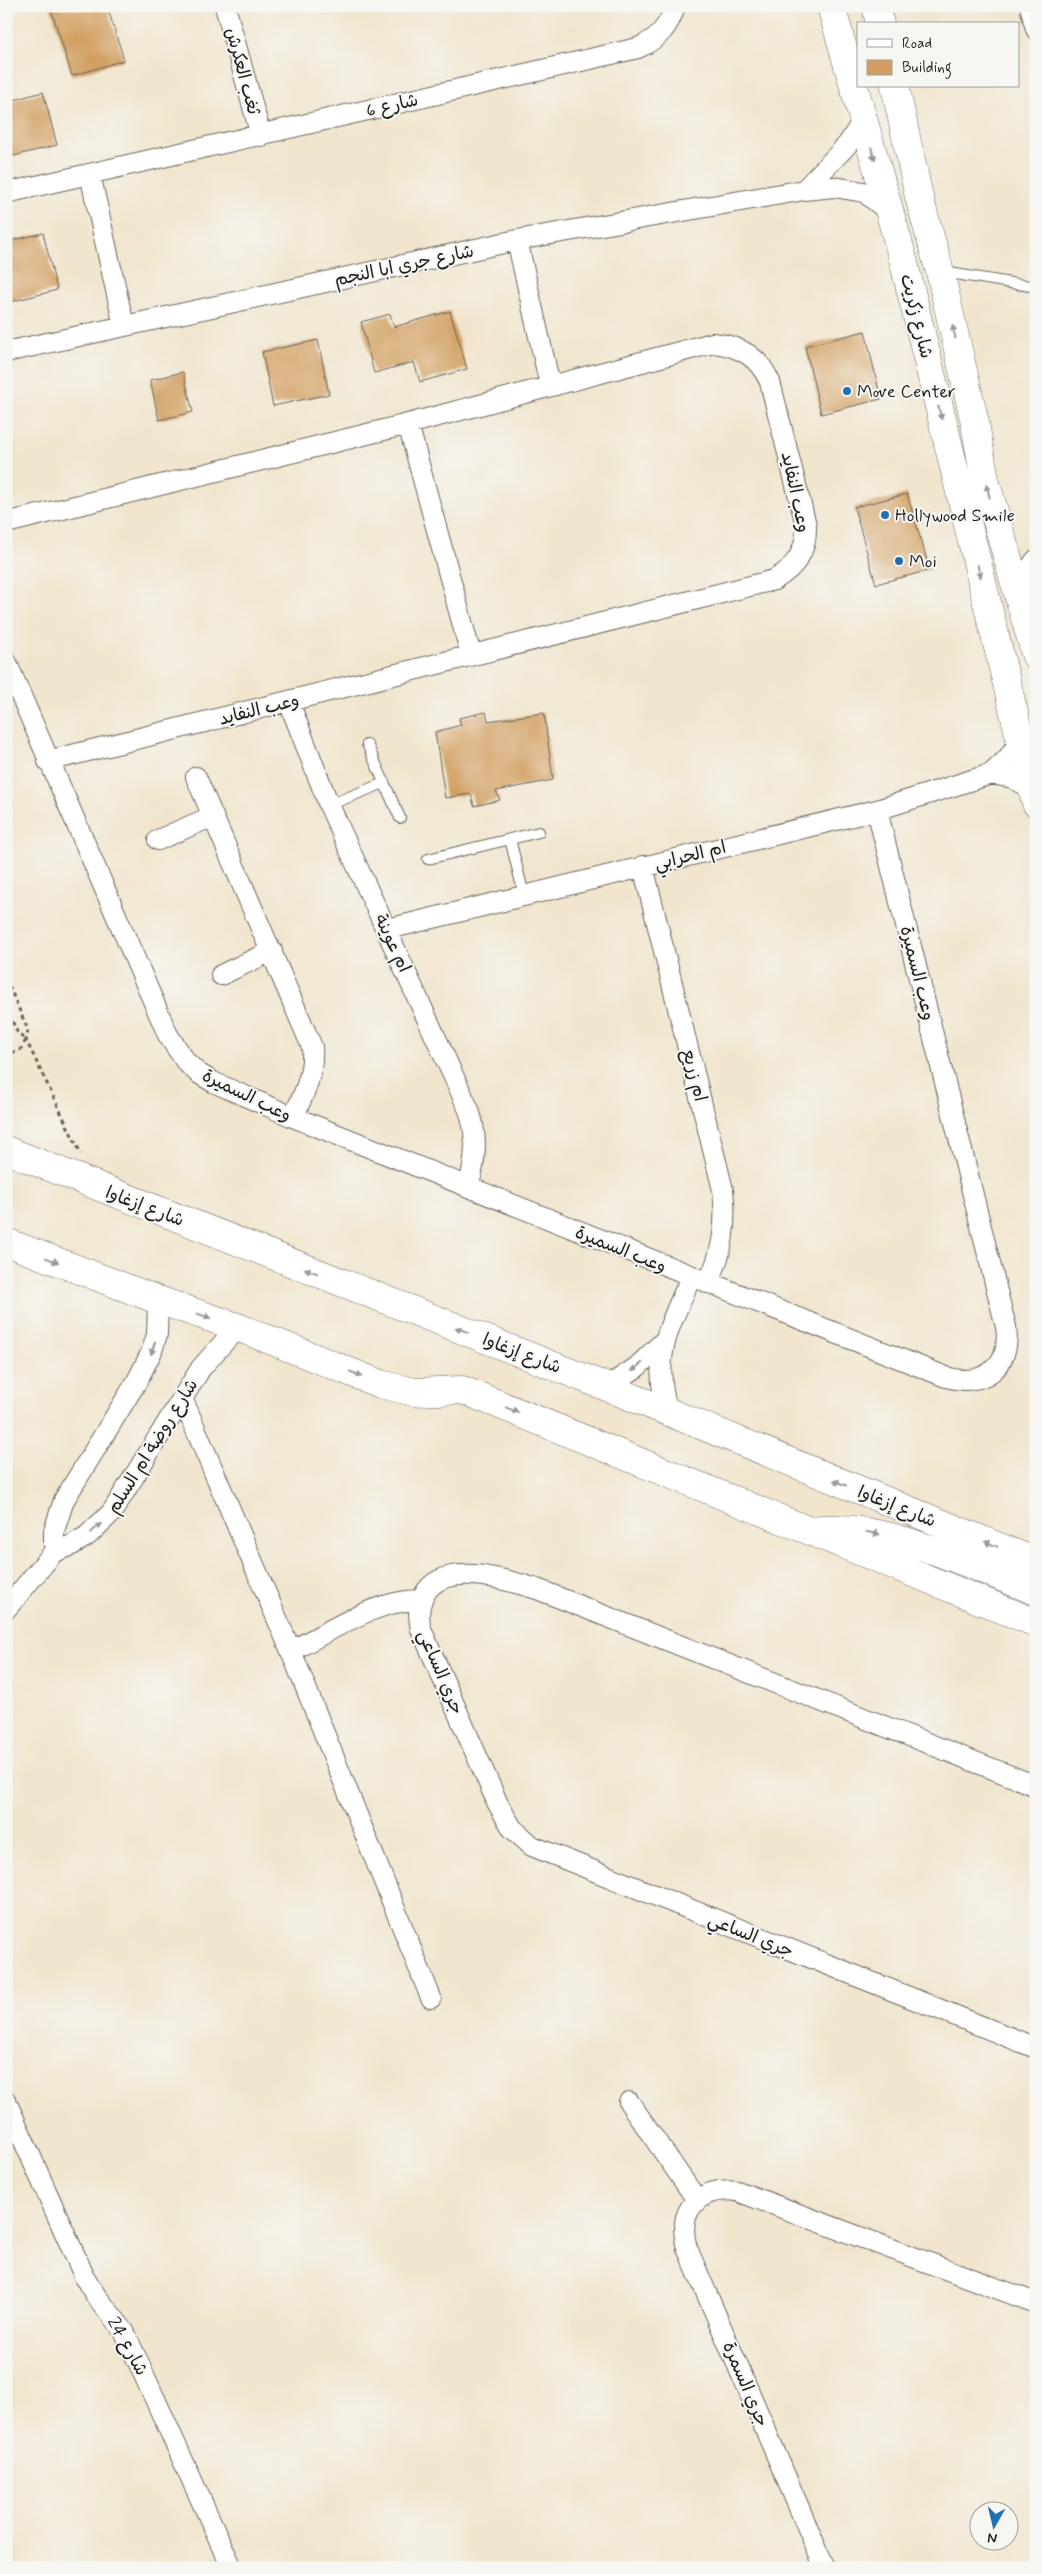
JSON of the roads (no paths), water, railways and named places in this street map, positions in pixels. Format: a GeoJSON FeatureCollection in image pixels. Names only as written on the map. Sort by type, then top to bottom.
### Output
{"type":"FeatureCollection","features":[{"type":"Feature","properties":{"kind":"main road","name":"شارع زكريت"},"geometry":{"type":"LineString","coordinates":[[831,6],[855,84],[863,120],[903,260],[1034,796]]}},
{"type":"Feature","properties":{"kind":"main road"},"geometry":{"type":"LineString","coordinates":[[876,6],[880,22]]}},
{"type":"Feature","properties":{"kind":"main road","name":"شارع زكريت"},"geometry":{"type":"LineString","coordinates":[[896,88],[919,197],[940,272],[974,418],[985,480],[1036,656]]}},
{"type":"Feature","properties":{"kind":"main road","name":"شارع إزغاوا"},"geometry":{"type":"LineString","coordinates":[[6,1141],[18,1154],[97,1187],[607,1387],[1036,1562]]}},
{"type":"Feature","properties":{"kind":"main road"},"geometry":{"type":"LineString","coordinates":[[6,1242],[158,1300],[240,1328],[397,1389],[432,1392],[462,1390],[1036,1623]]}},
{"type":"Feature","properties":{"kind":"main road"},"geometry":{"type":"LineString","coordinates":[[807,1530],[855,1530],[891,1536],[1036,1591]]}},
{"type":"Feature","properties":{"kind":"street","name":"ثغب العكرش"},"geometry":{"type":"LineString","coordinates":[[226,6],[261,136]]}},
{"type":"Feature","properties":{"kind":"street","name":"شارع 6"},"geometry":{"type":"LineString","coordinates":[[6,193],[638,48],[651,42],[662,33],[670,21],[674,6]]}},
{"type":"Feature","properties":{"kind":"street"},"geometry":{"type":"LineString","coordinates":[[1030,6],[1036,30]]}},
{"type":"Feature","properties":{"kind":"street"},"geometry":{"type":"LineString","coordinates":[[804,190],[848,144],[863,120]]}},
{"type":"Feature","properties":{"kind":"street"},"geometry":{"type":"LineString","coordinates":[[90,174],[124,326]]}},
{"type":"Feature","properties":{"kind":"street","name":"شارع جري ابا النجم"},"geometry":{"type":"LineString","coordinates":[[6,352],[517,240],[804,190],[834,188],[864,192],[888,211]]}},
{"type":"Feature","properties":{"kind":"street"},"geometry":{"type":"LineString","coordinates":[[517,240],[550,385]]}},
{"type":"Feature","properties":{"kind":"street","name":"وعب النفايد"},"geometry":{"type":"LineString","coordinates":[[6,523],[408,424],[713,343],[742,349],[764,369],[770,382],[806,525],[805,546],[794,566],[774,580],[48,761]]}},
{"type":"Feature","properties":{"kind":"street"},"geometry":{"type":"LineString","coordinates":[[408,424],[471,655]]}},
{"type":"Feature","properties":{"kind":"street"},"geometry":{"type":"LineString","coordinates":[[1003,547],[1036,554]]}},
{"type":"Feature","properties":{"kind":"street"},"geometry":{"type":"LineString","coordinates":[[1018,593],[1022,579],[1036,560]]}},
{"type":"Feature","properties":{"kind":"street","name":"وعب السميرة"},"geometry":{"type":"LineString","coordinates":[[6,661],[48,761],[176,1049],[198,1073],[213,1082],[293,1118],[958,1381],[982,1378],[993,1372],[1006,1352],[1008,1339],[1006,1327],[877,810]]}},
{"type":"Feature","properties":{"kind":"street","name":"ام عوينة"},"geometry":{"type":"LineString","coordinates":[[289,702],[329,805],[388,929],[474,1124],[476,1155],[468,1188]]}},
{"type":"Feature","properties":{"kind":"street","name":"ام الحرابي"},"geometry":{"type":"LineString","coordinates":[[388,929],[877,810],[992,774],[1020,742]]}},
{"type":"Feature","properties":{"kind":"street"},"geometry":{"type":"LineString","coordinates":[[992,774],[1013,778],[1034,796]]}},
{"type":"Feature","properties":{"kind":"street"},"geometry":{"type":"LineString","coordinates":[[196,777],[312,1047],[311,1072],[293,1118]]}},
{"type":"Feature","properties":{"kind":"street"},"geometry":{"type":"LineString","coordinates":[[158,840],[213,816]]}},
{"type":"Feature","properties":{"kind":"street","name":"ام زريع"},"geometry":{"type":"LineString","coordinates":[[643,866],[723,1190],[725,1229],[722,1249],[699,1280]]}},
{"type":"Feature","properties":{"kind":"street"},"geometry":{"type":"LineString","coordinates":[[221,975],[272,951]]}},
{"type":"Feature","properties":{"kind":"street"},"geometry":{"type":"LineString","coordinates":[[607,1387],[637,1367],[663,1342],[699,1280]]}},
{"type":"Feature","properties":{"kind":"street"},"geometry":{"type":"LineString","coordinates":[[54,1552],[54,1531],[64,1500],[137,1381],[152,1351],[157,1334],[158,1300]]}},
{"type":"Feature","properties":{"kind":"street","name":"شارع روضة ام السلم"},"geometry":{"type":"LineString","coordinates":[[6,1609],[54,1552],[72,1545],[87,1536],[112,1512],[183,1400],[201,1368],[226,1340],[240,1328]]}},
{"type":"Feature","properties":{"kind":"street"},"geometry":{"type":"LineString","coordinates":[[663,1342],[660,1371],[668,1413]]}},
{"type":"Feature","properties":{"kind":"street"},"geometry":{"type":"LineString","coordinates":[[183,1400],[291,1651],[431,1998]]}},
{"type":"Feature","properties":{"kind":"street"},"geometry":{"type":"LineString","coordinates":[[291,1651],[377,1607],[398,1602],[421,1600],[432,1585],[448,1576],[456,1574],[497,1579],[537,1589],[1036,1786]]}},
{"type":"Feature","properties":{"kind":"street","name":"جري الساعي"},"geometry":{"type":"LineString","coordinates":[[421,1600],[419,1620],[421,1629],[498,1804],[512,1828],[532,1846],[1036,2048]]}},
{"type":"Feature","properties":{"kind":"street","name":"شارع 24"},"geometry":{"type":"LineString","coordinates":[[6,2101],[85,2278],[96,2296],[124,2331],[232,2568]]}},
{"type":"Feature","properties":{"kind":"street"},"geometry":{"type":"LineString","coordinates":[[629,2102],[697,2200],[716,2190],[737,2191],[1036,2303]]}},
{"type":"Feature","properties":{"kind":"street","name":"جري السمرة"},"geometry":{"type":"LineString","coordinates":[[697,2200],[690,2208],[684,2222],[684,2238],[687,2248],[826,2568]]}},
{"type":"Feature","properties":{"kind":"lane"},"geometry":{"type":"LineString","coordinates":[[940,272],[1036,287]]}},
{"type":"Feature","properties":{"kind":"lane"},"geometry":{"type":"LineString","coordinates":[[367,744],[400,818]]}},
{"type":"Feature","properties":{"kind":"lane"},"geometry":{"type":"LineString","coordinates":[[329,805],[384,783]]}},
{"type":"Feature","properties":{"kind":"lane"},"geometry":{"type":"LineString","coordinates":[[428,859],[539,832]]}},
{"type":"Feature","properties":{"kind":"lane"},"geometry":{"type":"LineString","coordinates":[[510,839],[524,896]]}},
{"type":"Feature","properties":{"kind":"place","name":"Move Center"},"geometry":{"type":"Point","coordinates":[847,391]}},
{"type":"Feature","properties":{"kind":"place","name":"Hollywood Smile"},"geometry":{"type":"Point","coordinates":[885,515]}},
{"type":"Feature","properties":{"kind":"place","name":"Moi"},"geometry":{"type":"Point","coordinates":[899,561]}}]}
